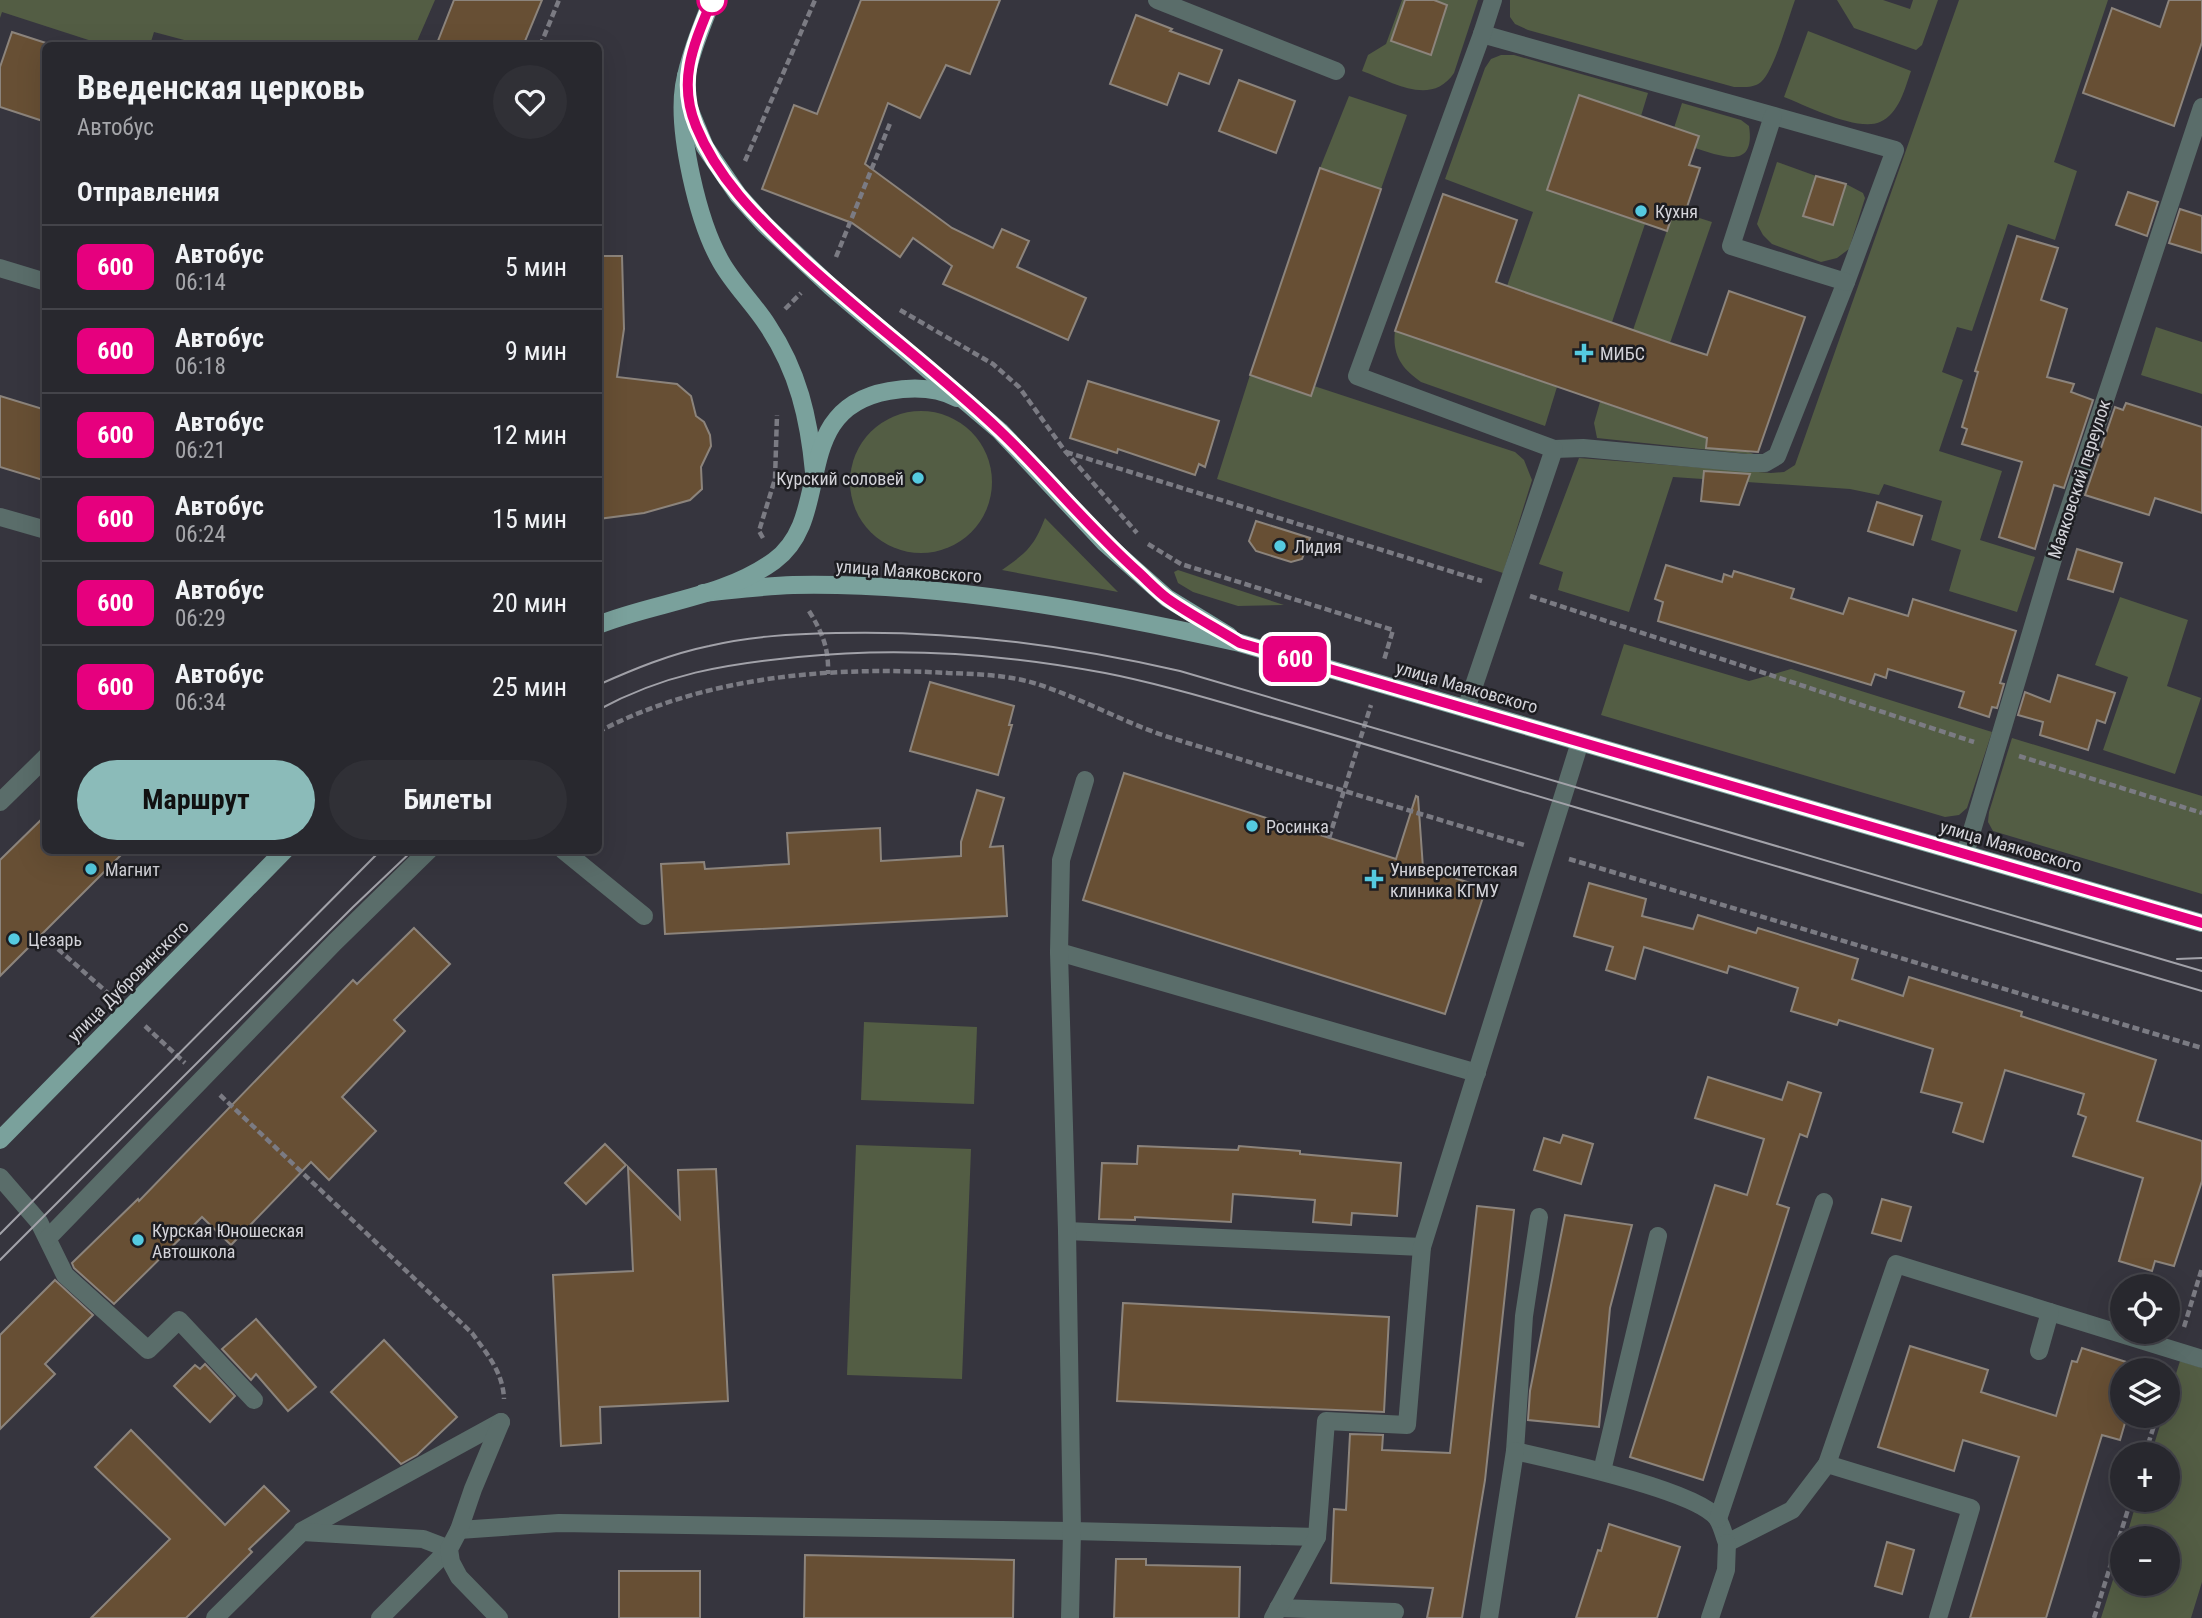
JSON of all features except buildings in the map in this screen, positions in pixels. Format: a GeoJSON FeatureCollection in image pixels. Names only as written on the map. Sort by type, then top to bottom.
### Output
{"type":"FeatureCollection","features":[{"type":"Feature","properties":{"kind":"main road"},"geometry":{"type":"LineString","coordinates":[[712,0],[686,76],[683,103],[685,136],[699,208],[721,263],[768,325],[791,366],[802,394],[814,472]]}},
{"type":"Feature","properties":{"kind":"main road"},"geometry":{"type":"LineString","coordinates":[[686,76],[688,106],[695,126],[716,165],[765,225],[831,287],[1000,431],[1105,542],[1167,598],[1240,643]]}},
{"type":"Feature","properties":{"kind":"main road"},"geometry":{"type":"LineString","coordinates":[[602,624],[734,583],[776,560],[791,544],[802,522],[810,498],[819,450],[835,420],[864,399],[906,388],[930,389],[952,396],[972,407]]}},
{"type":"Feature","properties":{"kind":"main road","name":"улица Маяковского"},"geometry":{"type":"LineString","coordinates":[[703,593],[792,585],[946,593],[1143,622],[1240,643],[2202,923]]}},
{"type":"Feature","properties":{"kind":"main road","name":"улица Дубровинского"},"geometry":{"type":"LineString","coordinates":[[0,1140],[281,854]]}},
{"type":"Feature","properties":{"kind":"street"},"geometry":{"type":"LineString","coordinates":[[1157,0],[1335,71]]}},
{"type":"Feature","properties":{"kind":"street"},"geometry":{"type":"LineString","coordinates":[[1482,34],[1895,150],[1777,456],[1765,463],[1746,463],[1583,448],[1554,449],[1357,376],[1493,0]]}},
{"type":"Feature","properties":{"kind":"street","name":"Маяковский переулок"},"geometry":{"type":"LineString","coordinates":[[1965,854],[2059,539],[2202,107]]}},
{"type":"Feature","properties":{"kind":"street"},"geometry":{"type":"LineString","coordinates":[[1773,116],[1731,246],[1846,282]]}},
{"type":"Feature","properties":{"kind":"street"},"geometry":{"type":"LineString","coordinates":[[0,268],[42,281]]}},
{"type":"Feature","properties":{"kind":"street"},"geometry":{"type":"LineString","coordinates":[[1466,709],[1554,449]]}},
{"type":"Feature","properties":{"kind":"street"},"geometry":{"type":"LineString","coordinates":[[0,517],[42,529]]}},
{"type":"Feature","properties":{"kind":"street"},"geometry":{"type":"LineString","coordinates":[[1395,1612],[1276,1613],[1317,1537],[1326,1420],[1407,1425],[1422,1247],[1580,742]]}},
{"type":"Feature","properties":{"kind":"street"},"geometry":{"type":"LineString","coordinates":[[0,802],[42,761]]}},
{"type":"Feature","properties":{"kind":"street"},"geometry":{"type":"LineString","coordinates":[[1070,1618],[1072,1531],[1059,953],[1061,860],[1085,780]]}},
{"type":"Feature","properties":{"kind":"street"},"geometry":{"type":"LineString","coordinates":[[48,1238],[335,942],[425,854]]}},
{"type":"Feature","properties":{"kind":"street"},"geometry":{"type":"LineString","coordinates":[[568,854],[644,916]]}},
{"type":"Feature","properties":{"kind":"street"},"geometry":{"type":"LineString","coordinates":[[1059,953],[1477,1073]]}},
{"type":"Feature","properties":{"kind":"street"},"geometry":{"type":"LineString","coordinates":[[0,1177],[27,1207],[48,1238],[65,1275],[148,1350],[179,1320],[254,1400]]}},
{"type":"Feature","properties":{"kind":"street"},"geometry":{"type":"LineString","coordinates":[[1718,1519],[1824,1202]]}},
{"type":"Feature","properties":{"kind":"street"},"geometry":{"type":"LineString","coordinates":[[1489,1618],[1515,1451],[1524,1315],[1539,1217]]}},
{"type":"Feature","properties":{"kind":"street"},"geometry":{"type":"LineString","coordinates":[[1067,1231],[1422,1247]]}},
{"type":"Feature","properties":{"kind":"street"},"geometry":{"type":"LineString","coordinates":[[1602,1471],[1658,1236]]}},
{"type":"Feature","properties":{"kind":"street"},"geometry":{"type":"LineString","coordinates":[[1727,1544],[1792,1510],[1827,1464],[1896,1264],[2202,1359]]}},
{"type":"Feature","properties":{"kind":"street"},"geometry":{"type":"LineString","coordinates":[[2039,1351],[2050,1312]]}},
{"type":"Feature","properties":{"kind":"street"},"geometry":{"type":"LineString","coordinates":[[380,1618],[449,1549],[502,1422]]}},
{"type":"Feature","properties":{"kind":"street"},"geometry":{"type":"LineString","coordinates":[[215,1618],[302,1532],[502,1422]]}},
{"type":"Feature","properties":{"kind":"street"},"geometry":{"type":"LineString","coordinates":[[1515,1451],[1602,1471],[1700,1504],[1718,1519],[1727,1544],[1726,1570],[1710,1618]]}},
{"type":"Feature","properties":{"kind":"street"},"geometry":{"type":"LineString","coordinates":[[1827,1464],[1970,1508],[1938,1618]]}},
{"type":"Feature","properties":{"kind":"street"},"geometry":{"type":"LineString","coordinates":[[459,1530],[559,1523],[1317,1537]]}},
{"type":"Feature","properties":{"kind":"street"},"geometry":{"type":"LineString","coordinates":[[302,1532],[423,1539],[449,1549]]}},
{"type":"Feature","properties":{"kind":"street"},"geometry":{"type":"LineString","coordinates":[[449,1549],[451,1562],[459,1577],[499,1618]]}},
{"type":"Feature","properties":{"kind":"path"},"geometry":{"type":"LineString","coordinates":[[542,42],[559,0]]}},
{"type":"Feature","properties":{"kind":"path"},"geometry":{"type":"LineString","coordinates":[[742,169],[815,0]]}},
{"type":"Feature","properties":{"kind":"path"},"geometry":{"type":"LineString","coordinates":[[827,255],[835,260]]}},
{"type":"Feature","properties":{"kind":"path"},"geometry":{"type":"LineString","coordinates":[[895,307],[993,364],[1019,387],[1065,452],[1144,542],[1181,564],[1393,630],[1329,838]]}},
{"type":"Feature","properties":{"kind":"path"},"geometry":{"type":"LineString","coordinates":[[1065,452],[1507,589],[2202,813]]}},
{"type":"Feature","properties":{"kind":"path"},"geometry":{"type":"LineString","coordinates":[[602,730],[630,715],[671,699],[772,678],[910,670],[984,675],[1036,684],[1163,736],[2202,1048]]}},
{"type":"Feature","properties":{"kind":"path"},"geometry":{"type":"LineString","coordinates":[[202,1079],[472,1334],[495,1365],[504,1387],[505,1411],[502,1422]]}},
{"type":"Feature","properties":{"kind":"path"},"geometry":{"type":"LineString","coordinates":[[2176,1351],[2202,1268]]}},
{"type":"Feature","properties":{"kind":"path"},"geometry":{"type":"LineString","coordinates":[[2094,1618],[2127,1512]]}},
{"type":"Feature","properties":{"kind":"green space"},"geometry":{"type":"Polygon","coordinates":[[[0,0],[435,0],[417,42],[192,42],[154,32],[151,42],[95,42],[2,12],[0,18],[0,0]]]}},
{"type":"Feature","properties":{"kind":"green space"},"geometry":{"type":"Polygon","coordinates":[[[1402,0],[1478,0],[1454,73],[1445,83],[1434,89],[1411,89],[1362,71],[1368,55],[1386,44],[1402,0]]]}},
{"type":"Feature","properties":{"kind":"green space"},"geometry":{"type":"Polygon","coordinates":[[[1510,0],[1795,0],[1776,56],[1766,76],[1755,85],[1734,87],[1528,30],[1515,24],[1510,17],[1510,0]]]}},
{"type":"Feature","properties":{"kind":"green space"},"geometry":{"type":"Polygon","coordinates":[[[1837,0],[1883,0],[1910,9],[1913,0],[1938,0],[1922,45],[1916,50],[1854,28],[1837,0]]]}},
{"type":"Feature","properties":{"kind":"green space"},"geometry":{"type":"Polygon","coordinates":[[[1959,0],[2108,0],[2054,162],[2077,171],[2055,240],[2008,224],[1972,331],[1957,327],[1942,372],[1963,380],[1939,451],[2002,471],[1980,540],[2035,557],[2017,612],[1949,591],[1961,550],[1931,540],[1942,501],[1884,484],[1879,495],[1850,489],[1673,477],[1629,612],[1558,590],[1563,572],[1539,564],[1579,458],[1771,473],[1784,472],[1795,465],[1959,0]]]}},
{"type":"Feature","properties":{"kind":"green space"},"geometry":{"type":"Polygon","coordinates":[[[1808,31],[1911,71],[1900,100],[1887,118],[1871,124],[1859,124],[1832,117],[1784,97],[1808,31]]]}},
{"type":"Feature","properties":{"kind":"green space"},"geometry":{"type":"Polygon","coordinates":[[[1501,55],[1514,55],[1648,93],[1641,116],[1579,95],[1547,190],[1645,224],[1612,322],[1507,286],[1533,212],[1445,179],[1485,68],[1491,59],[1501,55]]]}},
{"type":"Feature","properties":{"kind":"green space"},"geometry":{"type":"Polygon","coordinates":[[[1349,96],[1407,115],[1381,189],[1320,168],[1349,96]]]}},
{"type":"Feature","properties":{"kind":"green space"},"geometry":{"type":"Polygon","coordinates":[[[1682,103],[1741,120],[1749,126],[1750,140],[1747,150],[1734,157],[1695,148],[1699,136],[1674,128],[1682,103]]]}},
{"type":"Feature","properties":{"kind":"green space"},"geometry":{"type":"Polygon","coordinates":[[[1777,162],[1816,176],[1804,216],[1833,225],[1846,184],[1863,193],[1865,198],[1849,249],[1837,258],[1821,262],[1772,244],[1763,235],[1757,224],[1777,162]]]}},
{"type":"Feature","properties":{"kind":"green space"},"geometry":{"type":"Polygon","coordinates":[[[1674,210],[1712,222],[1670,343],[1633,330],[1674,210]]]}},
{"type":"Feature","properties":{"kind":"green space"},"geometry":{"type":"Polygon","coordinates":[[[2156,327],[2202,342],[2202,394],[2141,375],[2156,327]]]}},
{"type":"Feature","properties":{"kind":"green space"},"geometry":{"type":"Polygon","coordinates":[[[1395,331],[1557,387],[1545,426],[1421,382],[1408,372],[1400,361],[1395,347],[1395,331]]]}},
{"type":"Feature","properties":{"kind":"green space"},"geometry":{"type":"Polygon","coordinates":[[[1250,375],[1311,395],[1314,386],[1515,452],[1524,460],[1532,480],[1503,573],[1217,479],[1250,375]]]}},
{"type":"Feature","properties":{"kind":"green space"},"geometry":{"type":"Polygon","coordinates":[[[1600,402],[1757,455],[1597,438],[1594,423],[1600,402]]]}},
{"type":"Feature","properties":{"kind":"green space"},"geometry":{"type":"Polygon","coordinates":[[[921,411],[948,416],[971,432],[987,455],[992,482],[987,509],[971,532],[948,548],[921,553],[894,548],[871,532],[855,509],[850,482],[855,455],[871,432],[894,416],[921,411]]]}},
{"type":"Feature","properties":{"kind":"green space"},"geometry":{"type":"Polygon","coordinates":[[[1045,518],[1118,592],[1002,570],[1028,548],[1045,518]]]}},
{"type":"Feature","properties":{"kind":"green space"},"geometry":{"type":"Polygon","coordinates":[[[1178,570],[1284,605],[1238,606],[1193,592],[1178,583],[1174,572],[1178,570]]]}},
{"type":"Feature","properties":{"kind":"green space"},"geometry":{"type":"Polygon","coordinates":[[[2120,597],[2188,620],[2167,686],[2201,698],[2175,774],[2103,750],[2128,677],[2095,665],[2120,597]]]}},
{"type":"Feature","properties":{"kind":"green space"},"geometry":{"type":"Polygon","coordinates":[[[1624,644],[1749,681],[1791,669],[1992,732],[1967,808],[1959,815],[1945,817],[1601,715],[1624,644]]]}},
{"type":"Feature","properties":{"kind":"green space"},"geometry":{"type":"Polygon","coordinates":[[[2012,738],[2202,796],[2202,894],[1993,831],[1988,822],[1989,812],[2012,738]]]}},
{"type":"Feature","properties":{"kind":"green space"},"geometry":{"type":"Polygon","coordinates":[[[864,1022],[977,1027],[974,1104],[861,1100],[864,1022]]]}},
{"type":"Feature","properties":{"kind":"green space"},"geometry":{"type":"Polygon","coordinates":[[[856,1145],[971,1149],[962,1379],[847,1375],[856,1145]]]}},
{"type":"Feature","properties":{"kind":"green space"},"geometry":{"type":"Polygon","coordinates":[[[2180,1361],[2202,1368],[2202,1582],[2191,1618],[2101,1618],[2110,1589],[2110,1596],[2180,1596],[2180,1526],[2129,1526],[2134,1512],[2180,1512],[2180,1442],[2155,1442],[2159,1428],[2180,1428],[2180,1361]]]}},
{"type":"Feature","properties":{"kind":"tram line"},"geometry":{"type":"LineString","coordinates":[[602,683],[695,649],[740,640],[788,635],[923,634],[1009,641],[1095,654],[1180,671],[2202,971]]}},
{"type":"Feature","properties":{"kind":"tram line"},"geometry":{"type":"LineString","coordinates":[[602,708],[671,679],[720,667],[798,657],[875,653],[952,654],[1067,666],[1163,686],[1220,702],[2202,991]]}},
{"type":"Feature","properties":{"kind":"tram line"},"geometry":{"type":"LineString","coordinates":[[0,1234],[377,854]]}},
{"type":"Feature","properties":{"kind":"tram line"},"geometry":{"type":"LineString","coordinates":[[0,1260],[409,854]]}},
{"type":"Feature","properties":{"kind":"tram line"},"geometry":{"type":"LineString","coordinates":[[2177,959],[2202,958]]}},
{"type":"Feature","properties":{"kind":"bus line","name":"600"},"geometry":{"type":"LineString","coordinates":[[712,0],[686,76],[686,92],[688,106],[705,147],[738,195],[765,225],[831,287],[1000,431],[1105,542],[1167,598],[1240,643],[2202,923]]}},
{"type":"Feature","properties":{"kind":"place","name":"Кухня"},"geometry":{"type":"Point","coordinates":[1641,211]}},
{"type":"Feature","properties":{"kind":"place","name":"МИБС"},"geometry":{"type":"Point","coordinates":[1584,353]}},
{"type":"Feature","properties":{"kind":"place","name":"Курский соловей"},"geometry":{"type":"Point","coordinates":[918,478]}},
{"type":"Feature","properties":{"kind":"place","name":"Лидия"},"geometry":{"type":"Point","coordinates":[1280,546]}},
{"type":"Feature","properties":{"kind":"place","name":"Росинка"},"geometry":{"type":"Point","coordinates":[1252,826]}},
{"type":"Feature","properties":{"kind":"place","name":"Магнит"},"geometry":{"type":"Point","coordinates":[91,869]}},
{"type":"Feature","properties":{"kind":"place","name":"Университетская клиника КГМУ"},"geometry":{"type":"Point","coordinates":[1374,879]}},
{"type":"Feature","properties":{"kind":"place","name":"Цезарь"},"geometry":{"type":"Point","coordinates":[14,939]}},
{"type":"Feature","properties":{"kind":"place","name":"Курская Юношеская Автошкола"},"geometry":{"type":"Point","coordinates":[138,1240]}}]}
